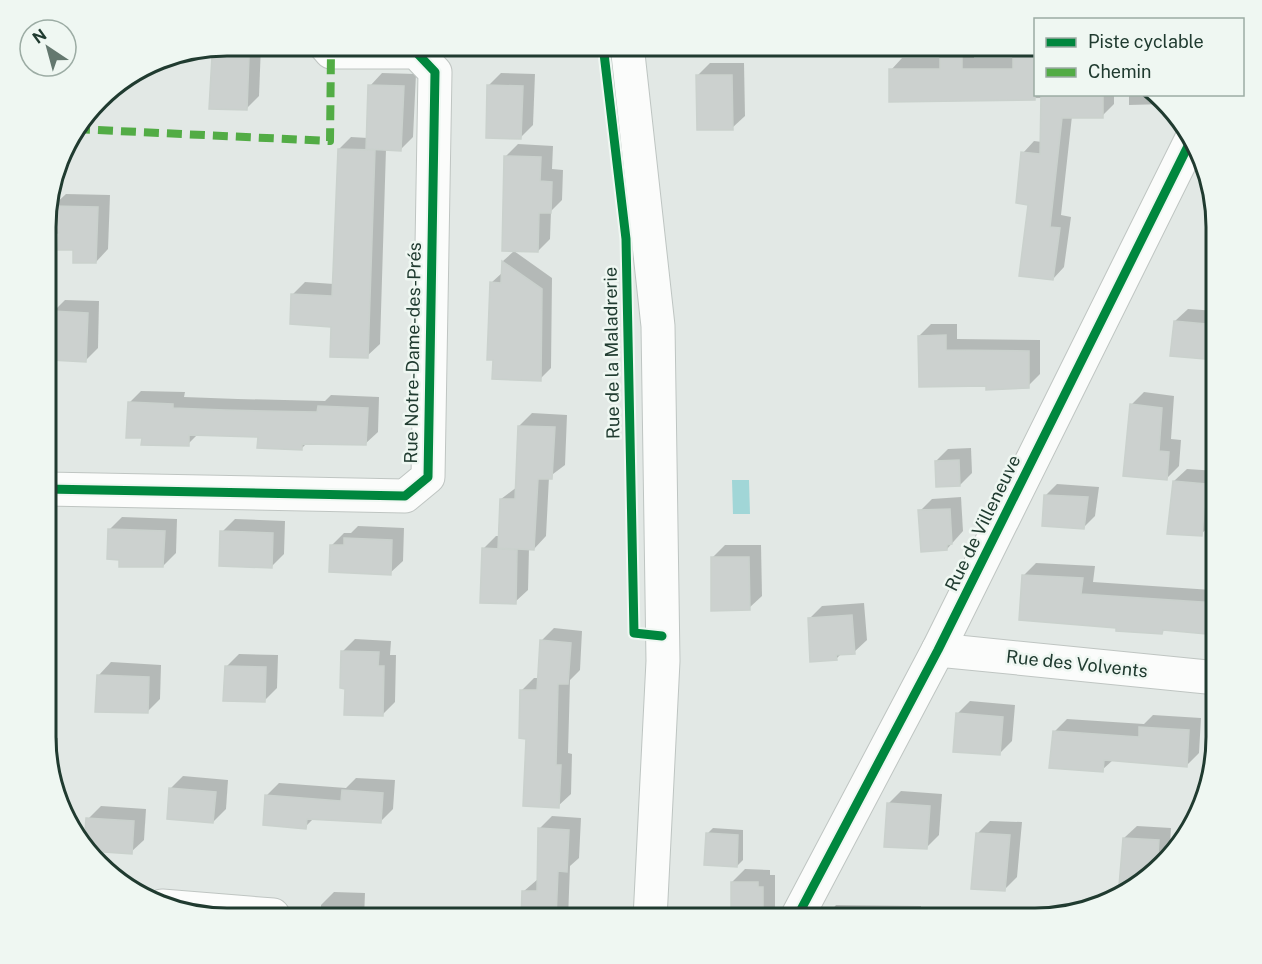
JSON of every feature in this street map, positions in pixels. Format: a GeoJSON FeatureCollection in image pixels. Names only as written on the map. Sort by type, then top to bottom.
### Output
{"type":"FeatureCollection","features":[{"type":"Feature","properties":{"kind":"street","name":"Rue Notre-Dame-des-Prés"},"geometry":{"type":"LineString","coordinates":[[56,489],[405,496],[428,477],[435,72],[420,56]]}},
{"type":"Feature","properties":{"kind":"street"},"geometry":{"type":"LineString","coordinates":[[628,56],[658,326],[663,661],[651,908]]}},
{"type":"Feature","properties":{"kind":"street","name":"Rue de Villeneuve"},"geometry":{"type":"LineString","coordinates":[[802,908],[938,650],[1187,148]]}},
{"type":"Feature","properties":{"kind":"street","name":"Rue des Volvents"},"geometry":{"type":"LineString","coordinates":[[938,650],[1206,677]]}},
{"type":"Feature","properties":{"kind":"water"},"geometry":{"type":"Polygon","coordinates":[[[732,480],[749,480],[750,514],[733,514],[732,480]]]}},
{"type":"Feature","properties":{"kind":"building"},"geometry":{"type":"Polygon","coordinates":[[[212,56],[249,57],[247,110],[209,109],[212,56]]]}},
{"type":"Feature","properties":{"kind":"building"},"geometry":{"type":"Polygon","coordinates":[[[940,56],[962,56],[962,69],[1013,69],[1013,56],[1034,56],[1035,100],[889,102],[889,69],[940,69],[940,56]]]}},
{"type":"Feature","properties":{"kind":"building"},"geometry":{"type":"Polygon","coordinates":[[[696,75],[732,75],[733,130],[697,130],[696,75]]]}},
{"type":"Feature","properties":{"kind":"building"},"geometry":{"type":"Polygon","coordinates":[[[368,85],[404,86],[401,151],[366,149],[368,85]]]}},
{"type":"Feature","properties":{"kind":"building"},"geometry":{"type":"Polygon","coordinates":[[[487,85],[523,86],[521,139],[486,138],[487,85]]]}},
{"type":"Feature","properties":{"kind":"building"},"geometry":{"type":"Polygon","coordinates":[[[1041,96],[1103,96],[1103,118],[1062,118],[1050,227],[1060,228],[1053,280],[1019,276],[1028,205],[1016,203],[1021,152],[1040,154],[1041,96]]]}},
{"type":"Feature","properties":{"kind":"building"},"geometry":{"type":"Polygon","coordinates":[[[338,149],[375,150],[368,358],[330,357],[331,327],[290,324],[291,294],[332,296],[338,149]]]}},
{"type":"Feature","properties":{"kind":"building"},"geometry":{"type":"Polygon","coordinates":[[[504,156],[541,157],[540,181],[552,182],[551,213],[539,213],[538,252],[502,251],[504,156]]]}},
{"type":"Feature","properties":{"kind":"building"},"geometry":{"type":"Polygon","coordinates":[[[57,206],[98,207],[96,263],[73,263],[73,250],[58,250],[59,233],[56,233],[57,206]]]}},
{"type":"Feature","properties":{"kind":"building"},"geometry":{"type":"Polygon","coordinates":[[[502,261],[542,289],[541,381],[492,379],[493,360],[487,360],[490,282],[501,283],[502,261]]]}},
{"type":"Feature","properties":{"kind":"building"},"geometry":{"type":"Polygon","coordinates":[[[56,311],[88,313],[86,362],[56,360],[56,311]]]}},
{"type":"Feature","properties":{"kind":"building"},"geometry":{"type":"Polygon","coordinates":[[[1174,321],[1206,324],[1206,359],[1170,356],[1174,321]]]}},
{"type":"Feature","properties":{"kind":"building"},"geometry":{"type":"Polygon","coordinates":[[[946,335],[946,350],[1029,351],[1029,388],[986,390],[986,386],[919,387],[918,336],[946,335]]]}},
{"type":"Feature","properties":{"kind":"building"},"geometry":{"type":"Polygon","coordinates":[[[128,402],[173,404],[173,408],[225,410],[317,412],[318,406],[368,408],[366,445],[302,444],[302,450],[257,448],[258,437],[189,435],[189,446],[141,445],[142,438],[126,438],[128,402]]]}},
{"type":"Feature","properties":{"kind":"building"},"geometry":{"type":"Polygon","coordinates":[[[1130,404],[1162,408],[1159,451],[1169,452],[1167,480],[1123,476],[1130,404]]]}},
{"type":"Feature","properties":{"kind":"building"},"geometry":{"type":"Polygon","coordinates":[[[518,426],[555,427],[552,479],[538,479],[534,550],[498,548],[500,499],[515,499],[518,426]]]}},
{"type":"Feature","properties":{"kind":"building"},"geometry":{"type":"Polygon","coordinates":[[[959,460],[960,486],[936,487],[935,461],[959,460]]]}},
{"type":"Feature","properties":{"kind":"building"},"geometry":{"type":"Polygon","coordinates":[[[1173,481],[1206,484],[1202,536],[1167,534],[1173,481]]]}},
{"type":"Feature","properties":{"kind":"building"},"geometry":{"type":"Polygon","coordinates":[[[1044,495],[1088,497],[1084,529],[1042,526],[1044,495]]]}},
{"type":"Feature","properties":{"kind":"building"},"geometry":{"type":"Polygon","coordinates":[[[950,509],[952,544],[947,545],[947,550],[921,552],[918,510],[950,509]]]}},
{"type":"Feature","properties":{"kind":"building"},"geometry":{"type":"Polygon","coordinates":[[[108,529],[165,531],[163,567],[119,567],[119,560],[107,559],[108,529]]]}},
{"type":"Feature","properties":{"kind":"building"},"geometry":{"type":"Polygon","coordinates":[[[220,531],[273,533],[272,568],[219,566],[220,531]]]}},
{"type":"Feature","properties":{"kind":"building"},"geometry":{"type":"Polygon","coordinates":[[[344,538],[392,540],[391,575],[329,572],[330,545],[344,545],[344,538]]]}},
{"type":"Feature","properties":{"kind":"building"},"geometry":{"type":"Polygon","coordinates":[[[482,548],[517,550],[516,604],[480,603],[482,548]]]}},
{"type":"Feature","properties":{"kind":"building"},"geometry":{"type":"Polygon","coordinates":[[[711,557],[749,557],[750,610],[711,611],[711,557]]]}},
{"type":"Feature","properties":{"kind":"building"},"geometry":{"type":"Polygon","coordinates":[[[1022,575],[1083,578],[1081,594],[1206,602],[1206,634],[1163,630],[1162,634],[1116,631],[1116,628],[1019,620],[1022,575]]]}},
{"type":"Feature","properties":{"kind":"building"},"geometry":{"type":"Polygon","coordinates":[[[852,615],[855,654],[836,655],[837,660],[810,662],[808,618],[852,615]]]}},
{"type":"Feature","properties":{"kind":"building"},"geometry":{"type":"Polygon","coordinates":[[[540,640],[571,643],[568,684],[558,684],[556,765],[561,765],[559,808],[523,806],[526,739],[519,738],[520,690],[537,690],[540,640]]]}},
{"type":"Feature","properties":{"kind":"building"},"geometry":{"type":"Polygon","coordinates":[[[341,651],[379,652],[378,666],[384,666],[383,716],[344,715],[345,689],[340,688],[341,651]]]}},
{"type":"Feature","properties":{"kind":"building"},"geometry":{"type":"Polygon","coordinates":[[[225,666],[266,667],[265,702],[223,701],[225,666]]]}},
{"type":"Feature","properties":{"kind":"building"},"geometry":{"type":"Polygon","coordinates":[[[97,675],[149,677],[148,713],[95,712],[97,675]]]}},
{"type":"Feature","properties":{"kind":"building"},"geometry":{"type":"Polygon","coordinates":[[[956,713],[1003,717],[1000,755],[953,752],[956,713]]]}},
{"type":"Feature","properties":{"kind":"building"},"geometry":{"type":"Polygon","coordinates":[[[1139,727],[1189,730],[1187,767],[1104,760],[1103,772],[1049,768],[1053,731],[1139,737],[1139,727]]]}},
{"type":"Feature","properties":{"kind":"building"},"geometry":{"type":"Polygon","coordinates":[[[169,788],[216,792],[213,823],[167,819],[169,788]]]}},
{"type":"Feature","properties":{"kind":"building"},"geometry":{"type":"Polygon","coordinates":[[[342,790],[383,793],[381,823],[307,819],[306,829],[263,825],[265,795],[341,801],[342,790]]]}},
{"type":"Feature","properties":{"kind":"building"},"geometry":{"type":"Polygon","coordinates":[[[887,803],[930,806],[927,849],[884,847],[887,803]]]}},
{"type":"Feature","properties":{"kind":"building"},"geometry":{"type":"Polygon","coordinates":[[[86,818],[134,821],[132,854],[100,852],[85,834],[86,818]]]}},
{"type":"Feature","properties":{"kind":"building"},"geometry":{"type":"Polygon","coordinates":[[[538,828],[569,830],[567,872],[558,871],[556,908],[521,908],[522,891],[537,891],[538,828]]]}},
{"type":"Feature","properties":{"kind":"building"},"geometry":{"type":"Polygon","coordinates":[[[706,833],[738,835],[737,867],[704,865],[706,833]]]}},
{"type":"Feature","properties":{"kind":"building"},"geometry":{"type":"Polygon","coordinates":[[[976,833],[1010,835],[1005,891],[971,889],[976,833]]]}},
{"type":"Feature","properties":{"kind":"building"},"geometry":{"type":"Polygon","coordinates":[[[1123,838],[1159,840],[1158,856],[1131,880],[1119,886],[1123,838]]]}},
{"type":"Feature","properties":{"kind":"building"},"geometry":{"type":"Polygon","coordinates":[[[731,882],[758,882],[758,887],[763,887],[763,908],[731,908],[731,882]]]}},
{"type":"Feature","properties":{"kind":"marked path"},"geometry":{"type":"LineString","coordinates":[[85,129],[330,141],[331,56]]}},
{"type":"Feature","properties":{"kind":"cycle path"},"geometry":{"type":"LineString","coordinates":[[56,489],[405,496],[428,477],[435,72],[420,56]]}},
{"type":"Feature","properties":{"kind":"cycle path","name":"Rue de la Maladrerie"},"geometry":{"type":"LineString","coordinates":[[604,56],[626,239],[634,633],[662,636]]}},
{"type":"Feature","properties":{"kind":"cycle path"},"geometry":{"type":"LineString","coordinates":[[802,908],[938,650],[1187,148]]}}]}
